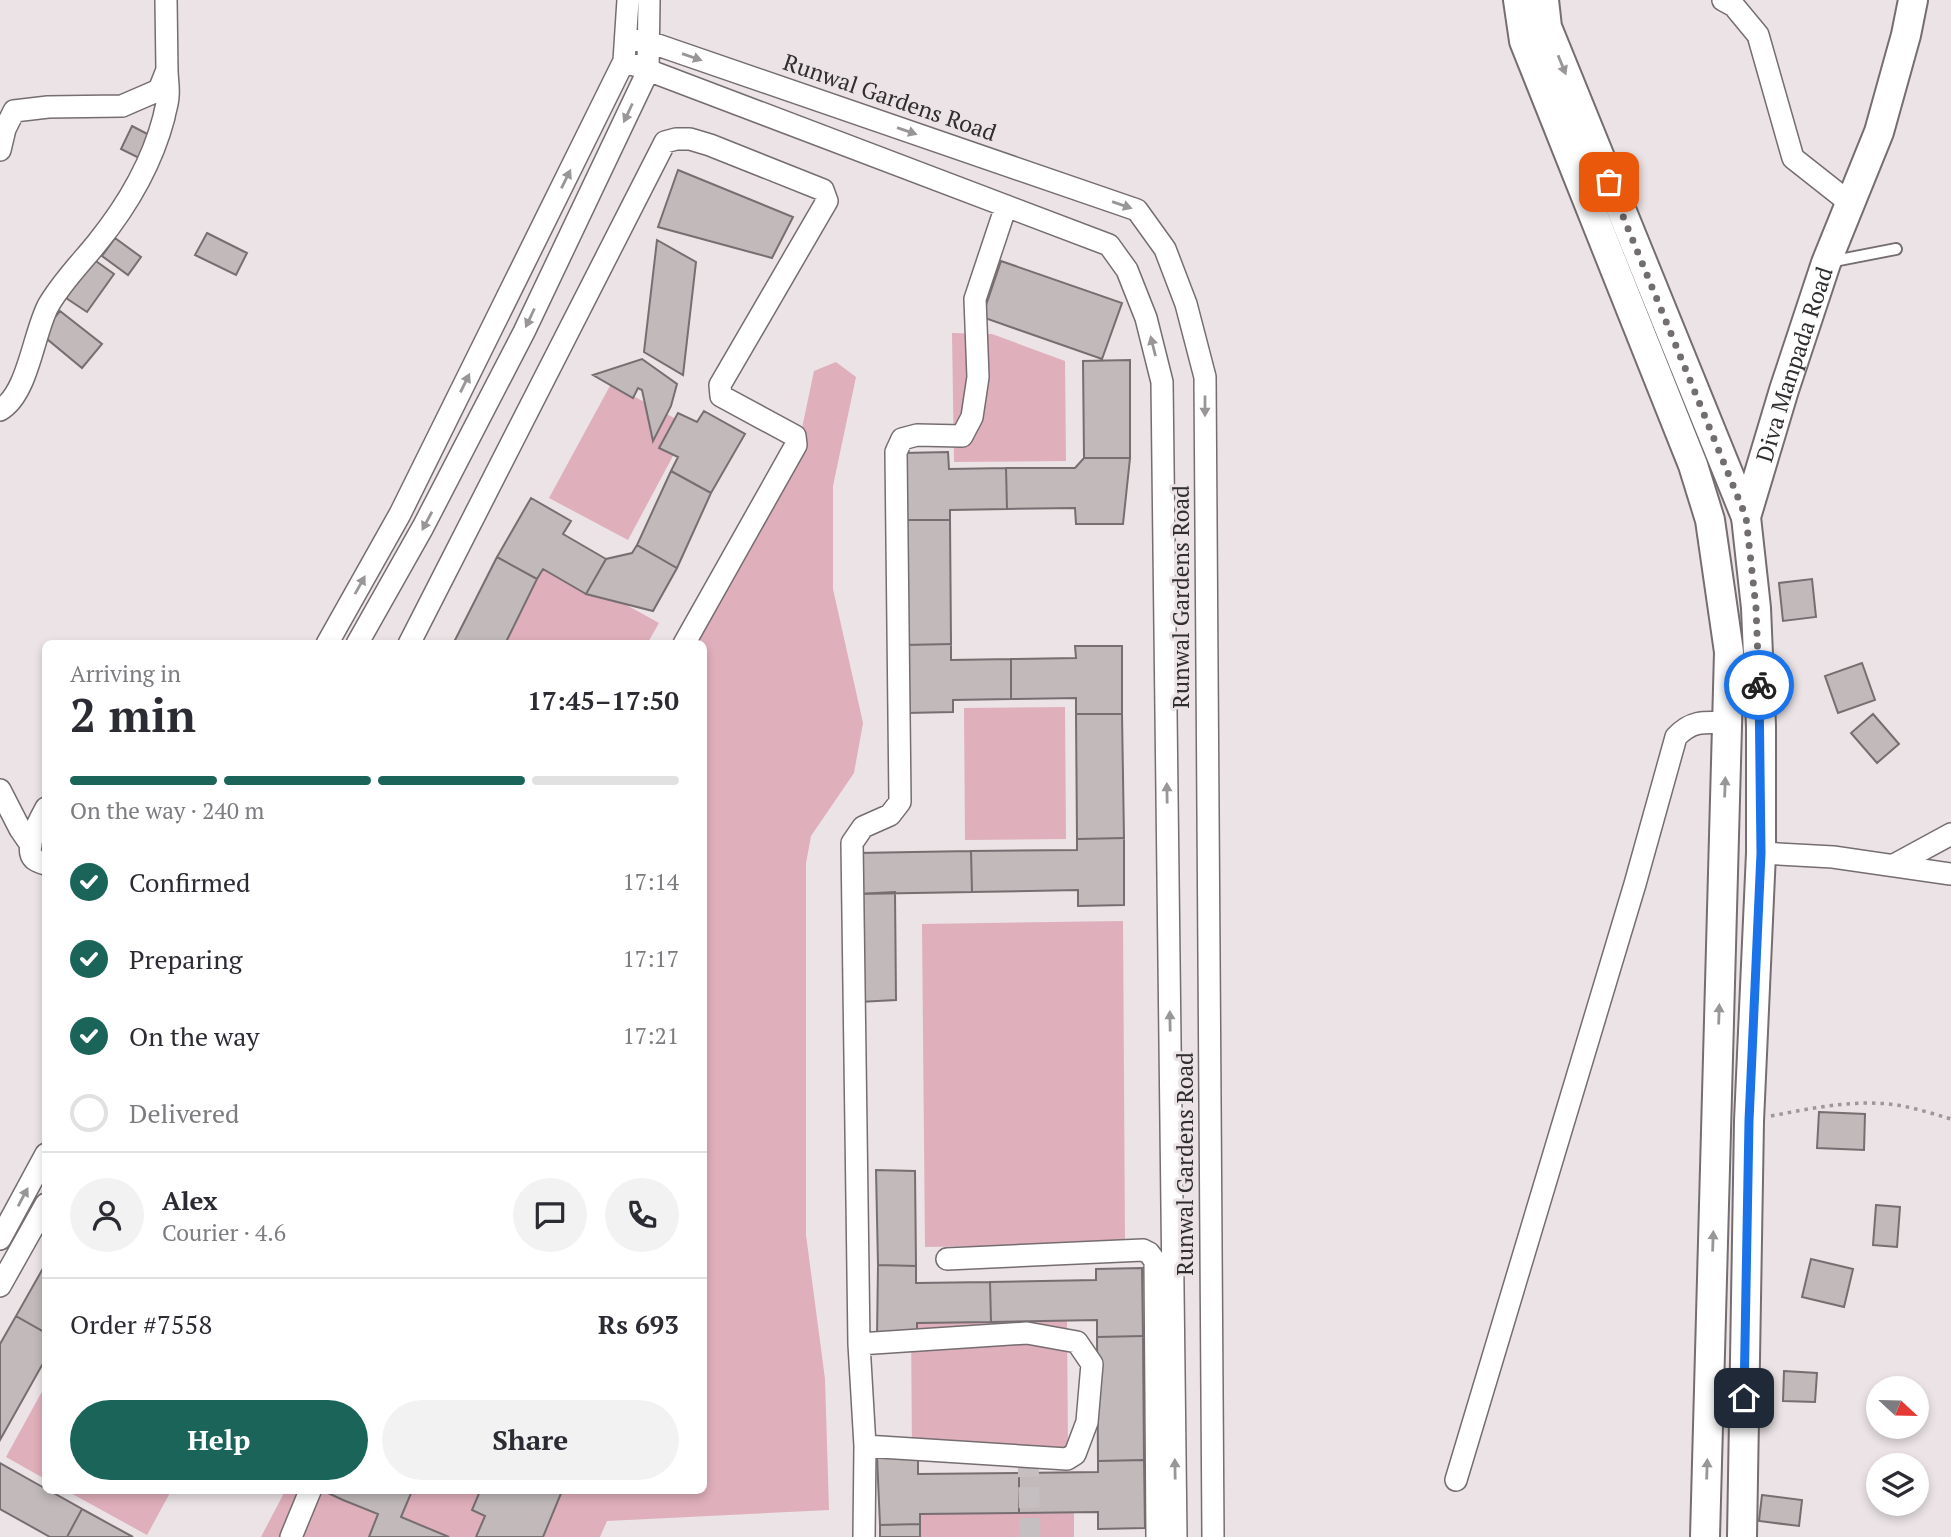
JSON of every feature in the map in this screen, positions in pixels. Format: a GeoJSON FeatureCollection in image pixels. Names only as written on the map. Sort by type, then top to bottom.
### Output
{"type":"FeatureCollection","features":[{"type":"Feature","properties":{"kind":"street"},"geometry":{"type":"LineString","coordinates":[[0,410],[6,407],[21,386],[47,308],[124,206],[149,160],[169,98],[166,0]]}},
{"type":"Feature","properties":{"kind":"street"},"geometry":{"type":"LineString","coordinates":[[329,640],[400,514],[624,61],[628,0]]}},
{"type":"Feature","properties":{"kind":"street"},"geometry":{"type":"LineString","coordinates":[[359,640],[423,527],[524,332],[648,71],[649,0]]}},
{"type":"Feature","properties":{"kind":"street"},"geometry":{"type":"LineString","coordinates":[[1518,0],[1524,41],[1693,465],[1711,527],[1729,652],[1705,1537]]}},
{"type":"Feature","properties":{"kind":"street"},"geometry":{"type":"LineString","coordinates":[[1544,0],[1547,27],[1746,517],[1711,527]]}},
{"type":"Feature","properties":{"kind":"street"},"geometry":{"type":"LineString","coordinates":[[1723,0],[1734,6],[1758,36],[1793,158],[1850,203]]}},
{"type":"Feature","properties":{"kind":"street","name":"Diva Manpada Road"},"geometry":{"type":"LineString","coordinates":[[1742,1537],[1749,1121],[1761,853],[1761,726],[1756,608],[1746,517],[1780,402],[1826,263],[1879,131],[1906,36],[1913,0]]}},
{"type":"Feature","properties":{"kind":"street","name":"Runwal Gardens Road"},"geometry":{"type":"LineString","coordinates":[[626,39],[649,43],[1136,209],[1165,249],[1186,304],[1205,377],[1213,1537]]}},
{"type":"Feature","properties":{"kind":"street","name":"Runwal Gardens Road"},"geometry":{"type":"LineString","coordinates":[[624,61],[1110,245],[1127,270],[1146,318],[1162,382],[1176,1537]]}},
{"type":"Feature","properties":{"kind":"street"},"geometry":{"type":"LineString","coordinates":[[0,149],[5,129],[14,111],[48,107],[122,106],[159,90],[167,70]]}},
{"type":"Feature","properties":{"kind":"street"},"geometry":{"type":"LineString","coordinates":[[411,640],[665,142],[690,139],[823,190],[827,201],[720,385],[721,396],[795,436],[796,445],[686,640]]}},
{"type":"Feature","properties":{"kind":"street"},"geometry":{"type":"LineString","coordinates":[[864,1537],[865,1446],[859,1344],[852,843],[863,827],[890,815],[900,802],[897,452],[902,439],[916,435],[962,436],[972,417],[978,377],[975,299],[1006,206]]}},
{"type":"Feature","properties":{"kind":"street"},"geometry":{"type":"LineString","coordinates":[[1456,1480],[1628,910],[1676,737],[1686,726],[1703,722],[1727,723]]}},
{"type":"Feature","properties":{"kind":"street"},"geometry":{"type":"LineString","coordinates":[[0,790],[31,845]]}},
{"type":"Feature","properties":{"kind":"street"},"geometry":{"type":"LineString","coordinates":[[42,818],[31,845],[33,858],[42,862]]}},
{"type":"Feature","properties":{"kind":"street"},"geometry":{"type":"LineString","coordinates":[[1894,865],[1951,834]]}},
{"type":"Feature","properties":{"kind":"street"},"geometry":{"type":"LineString","coordinates":[[1761,853],[1833,857],[1951,874]]}},
{"type":"Feature","properties":{"kind":"street"},"geometry":{"type":"LineString","coordinates":[[0,1239],[42,1161]]}},
{"type":"Feature","properties":{"kind":"street"},"geometry":{"type":"LineString","coordinates":[[0,1286],[42,1211]]}},
{"type":"Feature","properties":{"kind":"street"},"geometry":{"type":"LineString","coordinates":[[947,1259],[1143,1250],[1149,1253],[1155,1261],[1157,1537]]}},
{"type":"Feature","properties":{"kind":"street"},"geometry":{"type":"LineString","coordinates":[[859,1344],[1027,1334],[1077,1342],[1092,1364],[1087,1422],[1075,1454],[1067,1459],[865,1446]]}},
{"type":"Feature","properties":{"kind":"street"},"geometry":{"type":"LineString","coordinates":[[290,1537],[309,1494]]}},
{"type":"Feature","properties":{"kind":"lane"},"geometry":{"type":"LineString","coordinates":[[1826,263],[1896,249]]}},
{"type":"Feature","properties":{"kind":"path"},"geometry":{"type":"LineString","coordinates":[[1749,1121],[1821,1106],[1853,1103],[1898,1105],[1951,1119]]}},
{"type":"Feature","properties":{"kind":"shaded area"},"geometry":{"type":"Polygon","coordinates":[[[952,333],[992,334],[1065,361],[1066,461],[954,462],[952,333]]]}},
{"type":"Feature","properties":{"kind":"shaded area"},"geometry":{"type":"Polygon","coordinates":[[[836,362],[856,377],[833,486],[833,589],[863,723],[854,773],[811,836],[806,863],[806,1235],[825,1379],[829,1510],[607,1521],[600,1537],[261,1537],[283,1494],[707,1494],[707,640],[687,640],[793,471],[814,371],[836,362]]]}},
{"type":"Feature","properties":{"kind":"shaded area"},"geometry":{"type":"Polygon","coordinates":[[[611,384],[689,426],[628,540],[549,498],[611,384]]]}},
{"type":"Feature","properties":{"kind":"shaded area"},"geometry":{"type":"Polygon","coordinates":[[[518,545],[659,623],[649,640],[465,640],[518,545]]]}},
{"type":"Feature","properties":{"kind":"shaded area"},"geometry":{"type":"Polygon","coordinates":[[[1065,707],[1066,839],[965,840],[964,708],[1065,707]]]}},
{"type":"Feature","properties":{"kind":"shaded area"},"geometry":{"type":"Polygon","coordinates":[[[1123,921],[1125,1244],[925,1247],[922,924],[1123,921]]]}},
{"type":"Feature","properties":{"kind":"shaded area"},"geometry":{"type":"Polygon","coordinates":[[[1067,1318],[1068,1452],[912,1454],[911,1320],[1067,1318]]]}},
{"type":"Feature","properties":{"kind":"shaded area"},"geometry":{"type":"Polygon","coordinates":[[[42,1391],[42,1477],[6,1457],[42,1391]]]}},
{"type":"Feature","properties":{"kind":"shaded area"},"geometry":{"type":"Polygon","coordinates":[[[72,1494],[169,1494],[147,1535],[72,1494]]]}},
{"type":"Feature","properties":{"kind":"shaded area"},"geometry":{"type":"Polygon","coordinates":[[[1074,1505],[1074,1537],[918,1537],[918,1507],[1074,1505]]]}},
{"type":"Feature","properties":{"kind":"building"},"geometry":{"type":"Polygon","coordinates":[[[132,126],[155,138],[145,161],[121,149],[132,126]]]}},
{"type":"Feature","properties":{"kind":"building"},"geometry":{"type":"Polygon","coordinates":[[[678,170],[793,217],[772,258],[658,227],[678,170]]]}},
{"type":"Feature","properties":{"kind":"building"},"geometry":{"type":"Polygon","coordinates":[[[207,233],[247,253],[236,275],[195,255],[207,233]]]}},
{"type":"Feature","properties":{"kind":"building"},"geometry":{"type":"Polygon","coordinates":[[[115,238],[141,257],[128,275],[102,256],[115,238]]]}},
{"type":"Feature","properties":{"kind":"building"},"geometry":{"type":"Polygon","coordinates":[[[657,240],[696,262],[683,375],[644,352],[657,240]]]}},
{"type":"Feature","properties":{"kind":"building"},"geometry":{"type":"Polygon","coordinates":[[[93,259],[114,274],[87,312],[66,298],[93,259]]]}},
{"type":"Feature","properties":{"kind":"building"},"geometry":{"type":"Polygon","coordinates":[[[1001,261],[1122,303],[1102,359],[982,317],[1001,261]]]}},
{"type":"Feature","properties":{"kind":"building"},"geometry":{"type":"Polygon","coordinates":[[[60,311],[102,344],[82,368],[41,334],[60,311]]]}},
{"type":"Feature","properties":{"kind":"building"},"geometry":{"type":"Polygon","coordinates":[[[642,359],[677,384],[671,406],[653,441],[642,390],[638,388],[633,398],[593,375],[642,359]]]}},
{"type":"Feature","properties":{"kind":"building"},"geometry":{"type":"Polygon","coordinates":[[[1130,360],[1130,458],[1084,458],[1083,361],[1130,360]]]}},
{"type":"Feature","properties":{"kind":"building"},"geometry":{"type":"Polygon","coordinates":[[[704,411],[745,434],[711,493],[671,471],[678,457],[659,448],[678,413],[697,422],[704,411]]]}},
{"type":"Feature","properties":{"kind":"building"},"geometry":{"type":"Polygon","coordinates":[[[948,452],[949,469],[1006,468],[1007,509],[950,510],[950,520],[904,520],[903,453],[948,452]]]}},
{"type":"Feature","properties":{"kind":"building"},"geometry":{"type":"Polygon","coordinates":[[[1084,458],[1130,458],[1123,524],[1076,524],[1075,508],[1007,509],[1006,468],[1075,468],[1084,458]]]}},
{"type":"Feature","properties":{"kind":"building"},"geometry":{"type":"Polygon","coordinates":[[[671,471],[711,493],[677,568],[637,545],[671,471]]]}},
{"type":"Feature","properties":{"kind":"building"},"geometry":{"type":"Polygon","coordinates":[[[531,498],[571,521],[563,534],[606,559],[586,594],[543,569],[537,579],[497,557],[531,498]]]}},
{"type":"Feature","properties":{"kind":"building"},"geometry":{"type":"Polygon","coordinates":[[[904,520],[950,520],[951,644],[905,645],[904,520]]]}},
{"type":"Feature","properties":{"kind":"building"},"geometry":{"type":"Polygon","coordinates":[[[637,545],[677,568],[653,611],[586,594],[606,559],[632,553],[637,545]]]}},
{"type":"Feature","properties":{"kind":"building"},"geometry":{"type":"Polygon","coordinates":[[[497,557],[537,579],[507,640],[455,640],[497,557]]]}},
{"type":"Feature","properties":{"kind":"building"},"geometry":{"type":"Polygon","coordinates":[[[1812,579],[1816,617],[1783,621],[1779,583],[1812,579]]]}},
{"type":"Feature","properties":{"kind":"building"},"geometry":{"type":"Polygon","coordinates":[[[951,644],[951,660],[1011,659],[1011,699],[953,700],[953,712],[906,713],[905,645],[951,644]]]}},
{"type":"Feature","properties":{"kind":"building"},"geometry":{"type":"Polygon","coordinates":[[[1075,646],[1122,646],[1122,714],[1076,714],[1076,698],[1011,699],[1011,659],[1076,658],[1075,646]]]}},
{"type":"Feature","properties":{"kind":"building"},"geometry":{"type":"Polygon","coordinates":[[[1862,663],[1875,700],[1838,713],[1825,676],[1862,663]]]}},
{"type":"Feature","properties":{"kind":"building"},"geometry":{"type":"Polygon","coordinates":[[[1076,714],[1122,714],[1124,838],[1077,839],[1076,714]]]}},
{"type":"Feature","properties":{"kind":"building"},"geometry":{"type":"Polygon","coordinates":[[[1873,714],[1899,744],[1877,763],[1851,733],[1873,714]]]}},
{"type":"Feature","properties":{"kind":"building"},"geometry":{"type":"Polygon","coordinates":[[[1124,838],[1124,905],[1078,906],[1078,890],[972,892],[971,851],[1077,850],[1077,839],[1124,838]]]}},
{"type":"Feature","properties":{"kind":"building"},"geometry":{"type":"Polygon","coordinates":[[[971,851],[972,892],[857,894],[857,853],[971,851]]]}},
{"type":"Feature","properties":{"kind":"building"},"geometry":{"type":"Polygon","coordinates":[[[895,892],[896,1000],[859,1002],[857,894],[895,892]]]}},
{"type":"Feature","properties":{"kind":"building"},"geometry":{"type":"Polygon","coordinates":[[[1819,1112],[1865,1114],[1864,1150],[1817,1148],[1819,1112]]]}},
{"type":"Feature","properties":{"kind":"building"},"geometry":{"type":"Polygon","coordinates":[[[876,1170],[915,1171],[916,1266],[878,1265],[876,1170]]]}},
{"type":"Feature","properties":{"kind":"building"},"geometry":{"type":"Polygon","coordinates":[[[1876,1205],[1900,1207],[1897,1247],[1873,1245],[1876,1205]]]}},
{"type":"Feature","properties":{"kind":"building"},"geometry":{"type":"Polygon","coordinates":[[[1811,1259],[1853,1269],[1844,1307],[1802,1297],[1811,1259]]]}},
{"type":"Feature","properties":{"kind":"building"},"geometry":{"type":"Polygon","coordinates":[[[878,1265],[916,1266],[916,1283],[990,1282],[991,1322],[917,1323],[917,1339],[877,1338],[878,1265]]]}},
{"type":"Feature","properties":{"kind":"building"},"geometry":{"type":"Polygon","coordinates":[[[1142,1268],[1143,1336],[1097,1337],[1097,1320],[991,1322],[990,1282],[1096,1280],[1096,1269],[1142,1268]]]}},
{"type":"Feature","properties":{"kind":"building"},"geometry":{"type":"Polygon","coordinates":[[[42,1270],[42,1331],[16,1316],[42,1270]]]}},
{"type":"Feature","properties":{"kind":"building"},"geometry":{"type":"Polygon","coordinates":[[[16,1316],[42,1331],[42,1365],[0,1440],[0,1344],[16,1316]]]}},
{"type":"Feature","properties":{"kind":"building"},"geometry":{"type":"Polygon","coordinates":[[[1143,1336],[1144,1460],[1098,1461],[1097,1337],[1143,1336]]]}},
{"type":"Feature","properties":{"kind":"building"},"geometry":{"type":"Polygon","coordinates":[[[1784,1371],[1817,1373],[1815,1402],[1783,1401],[1784,1371]]]}},
{"type":"Feature","properties":{"kind":"building"},"geometry":{"type":"Polygon","coordinates":[[[877,1457],[918,1457],[918,1474],[1019,1473],[1019,1513],[920,1514],[920,1524],[880,1525],[877,1457]]]}},
{"type":"Feature","properties":{"kind":"building"},"geometry":{"type":"Polygon","coordinates":[[[1144,1460],[1145,1528],[1098,1529],[1098,1512],[1019,1513],[1019,1473],[1098,1472],[1098,1461],[1144,1460]]]}},
{"type":"Feature","properties":{"kind":"building"},"geometry":{"type":"Polygon","coordinates":[[[0,1463],[42,1487],[42,1494],[55,1494],[82,1509],[67,1537],[50,1537],[0,1509],[0,1463]]]}},
{"type":"Feature","properties":{"kind":"building"},"geometry":{"type":"Polygon","coordinates":[[[330,1494],[411,1494],[401,1517],[449,1537],[369,1537],[378,1514],[330,1494]]]}},
{"type":"Feature","properties":{"kind":"building"},"geometry":{"type":"Polygon","coordinates":[[[479,1494],[561,1494],[543,1537],[476,1537],[485,1516],[472,1510],[479,1494]]]}},
{"type":"Feature","properties":{"kind":"building"},"geometry":{"type":"Polygon","coordinates":[[[1762,1495],[1802,1500],[1799,1526],[1759,1521],[1762,1495]]]}},
{"type":"Feature","properties":{"kind":"building"},"geometry":{"type":"Polygon","coordinates":[[[82,1509],[133,1537],[67,1537],[82,1509]]]}},
{"type":"Feature","properties":{"kind":"building"},"geometry":{"type":"Polygon","coordinates":[[[920,1524],[920,1537],[880,1537],[880,1525],[920,1524]]]}},
{"type":"Feature","properties":{"kind":"tunnel"},"geometry":{"type":"LineString","coordinates":[[1028,1456],[1030,1537]]}},
{"type":"Feature","properties":{"kind":"way so far"},"geometry":{"type":"LineString","coordinates":[[1609,182],[1746,517],[1756,608],[1759,685]]}},
{"type":"Feature","properties":{"kind":"route"},"geometry":{"type":"LineString","coordinates":[[1744,1398],[1749,1121],[1761,853],[1759,685]]}}]}
